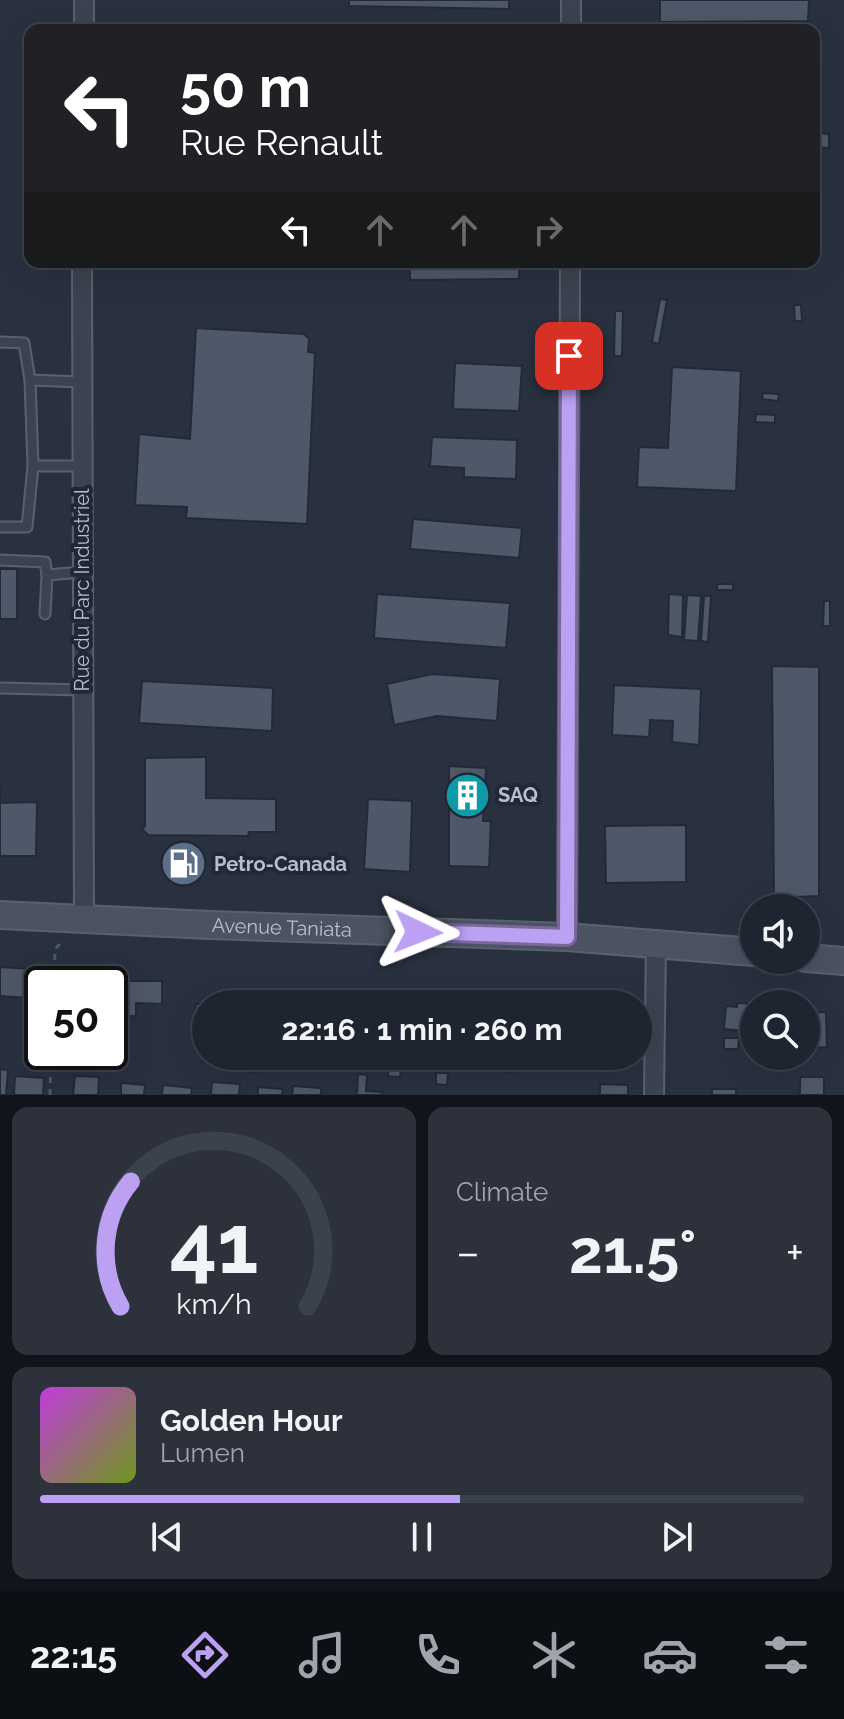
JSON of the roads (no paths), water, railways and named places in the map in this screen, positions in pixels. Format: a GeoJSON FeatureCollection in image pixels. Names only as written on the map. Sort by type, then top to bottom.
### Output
{"type":"FeatureCollection","features":[{"type":"Feature","properties":{"kind":"main road","name":"Avenue Taniata"},"geometry":{"type":"LineString","coordinates":[[0,915],[567,937],[740,951]]}},
{"type":"Feature","properties":{"kind":"main road"},"geometry":{"type":"LineString","coordinates":[[820,959],[844,961]]}},
{"type":"Feature","properties":{"kind":"street"},"geometry":{"type":"LineString","coordinates":[[84,0],[84,24]]}},
{"type":"Feature","properties":{"kind":"street"},"geometry":{"type":"LineString","coordinates":[[571,0],[571,24]]}},
{"type":"Feature","properties":{"kind":"street","name":"Rue du Parc Industriel"},"geometry":{"type":"LineString","coordinates":[[82,268],[84,919]]}},
{"type":"Feature","properties":{"kind":"street"},"geometry":{"type":"LineString","coordinates":[[567,937],[570,268]]}},
{"type":"Feature","properties":{"kind":"street"},"geometry":{"type":"LineString","coordinates":[[654,1095],[656,943]]}},
{"type":"Feature","properties":{"kind":"lane"},"geometry":{"type":"LineString","coordinates":[[0,342],[24,343],[30,380],[33,466],[27,527],[0,527]]}},
{"type":"Feature","properties":{"kind":"lane"},"geometry":{"type":"LineString","coordinates":[[30,380],[82,382]]}},
{"type":"Feature","properties":{"kind":"lane"},"geometry":{"type":"LineString","coordinates":[[33,466],[82,466]]}},
{"type":"Feature","properties":{"kind":"lane"},"geometry":{"type":"LineString","coordinates":[[0,560],[45,562],[45,614]]}},
{"type":"Feature","properties":{"kind":"lane"},"geometry":{"type":"LineString","coordinates":[[47,575],[82,572]]}},
{"type":"Feature","properties":{"kind":"lane"},"geometry":{"type":"LineString","coordinates":[[0,688],[83,690]]}},
{"type":"Feature","properties":{"kind":"place","name":"SAQ"},"geometry":{"type":"Point","coordinates":[467,795]}},
{"type":"Feature","properties":{"kind":"place","name":"Petro-Canada"},"geometry":{"type":"Point","coordinates":[183,864]}}]}
